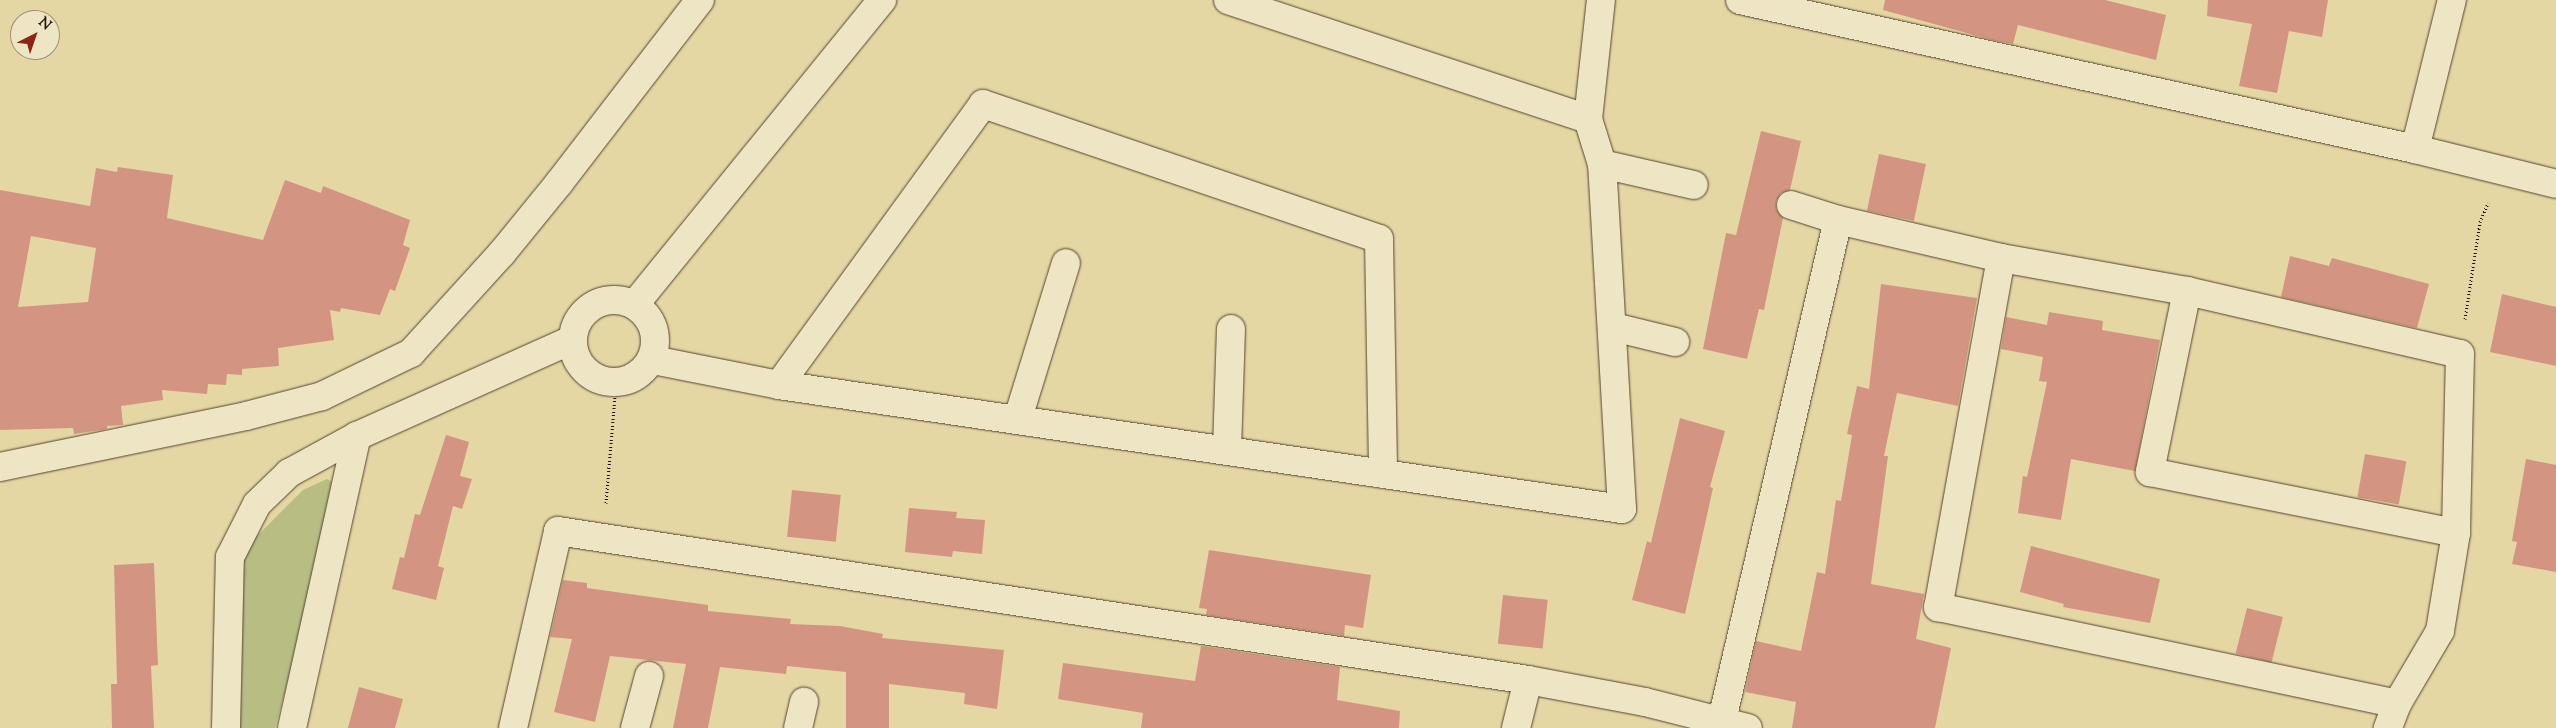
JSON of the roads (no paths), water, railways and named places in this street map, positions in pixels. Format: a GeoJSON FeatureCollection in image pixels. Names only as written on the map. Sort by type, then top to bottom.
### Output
{"type":"FeatureCollection","features":[{"type":"Feature","properties":{"kind":"street"},"geometry":{"type":"LineString","coordinates":[[0,467],[246,416],[312,399],[411,353],[502,253],[559,183],[700,0]]}},
{"type":"Feature","properties":{"kind":"street"},"geometry":{"type":"LineString","coordinates":[[635,304],[882,0]]}},
{"type":"Feature","properties":{"kind":"street"},"geometry":{"type":"LineString","coordinates":[[1228,0],[1588,118]]}},
{"type":"Feature","properties":{"kind":"street"},"geometry":{"type":"LineString","coordinates":[[653,360],[779,385],[1018,418],[1622,509],[1613,327],[1602,164],[1588,118],[1601,0]]}},
{"type":"Feature","properties":{"kind":"street"},"geometry":{"type":"LineString","coordinates":[[1740,0],[2415,149],[2556,184]]}},
{"type":"Feature","properties":{"kind":"street"},"geometry":{"type":"LineString","coordinates":[[2415,149],[2452,0]]}},
{"type":"Feature","properties":{"kind":"street"},"geometry":{"type":"LineString","coordinates":[[779,385],[983,104],[1379,239],[1383,474]]}},
{"type":"Feature","properties":{"kind":"street"},"geometry":{"type":"LineString","coordinates":[[1602,164],[1694,185]]}},
{"type":"Feature","properties":{"kind":"street"},"geometry":{"type":"LineString","coordinates":[[1791,205],[1838,220],[2001,258],[2187,291],[2460,354],[2456,533],[2440,632],[2393,716],[1938,607],[2001,258]]}},
{"type":"Feature","properties":{"kind":"street"},"geometry":{"type":"LineString","coordinates":[[1722,720],[1838,220]]}},
{"type":"Feature","properties":{"kind":"street"},"geometry":{"type":"LineString","coordinates":[[1018,418],[1066,263]]}},
{"type":"Feature","properties":{"kind":"street"},"geometry":{"type":"LineString","coordinates":[[2187,291],[2150,472],[2456,533]]}},
{"type":"Feature","properties":{"kind":"street"},"geometry":{"type":"LineString","coordinates":[[614,299],[635,304],[650,319],[656,339],[653,360],[638,377],[616,384],[594,379],[578,362],[572,340],[578,320],[593,305],[614,299]]}},
{"type":"Feature","properties":{"kind":"street"},"geometry":{"type":"LineString","coordinates":[[1613,327],[1675,342]]}},
{"type":"Feature","properties":{"kind":"street"},"geometry":{"type":"LineString","coordinates":[[1227,449],[1230,329]]}},
{"type":"Feature","properties":{"kind":"street"},"geometry":{"type":"LineString","coordinates":[[226,728],[230,558],[257,504],[289,472],[357,436],[572,340]]}},
{"type":"Feature","properties":{"kind":"street"},"geometry":{"type":"LineString","coordinates":[[292,728],[357,436]]}},
{"type":"Feature","properties":{"kind":"street"},"geometry":{"type":"LineString","coordinates":[[513,728],[558,532],[1528,680],[1645,702],[1667,719],[1722,720],[1748,728]]}},
{"type":"Feature","properties":{"kind":"street"},"geometry":{"type":"LineString","coordinates":[[636,728],[649,676]]}},
{"type":"Feature","properties":{"kind":"street"},"geometry":{"type":"LineString","coordinates":[[1516,728],[1528,680]]}},
{"type":"Feature","properties":{"kind":"street"},"geometry":{"type":"LineString","coordinates":[[798,728],[804,702]]}}]}
